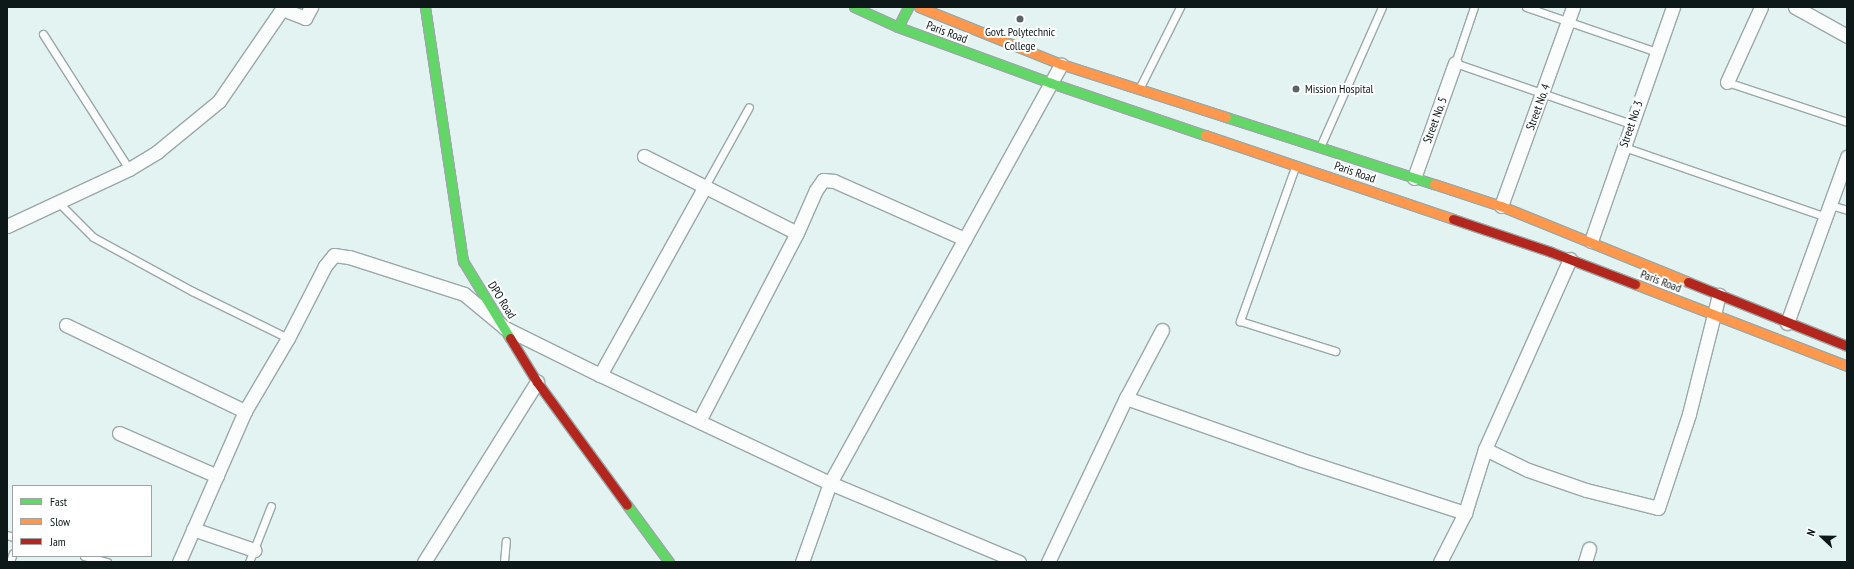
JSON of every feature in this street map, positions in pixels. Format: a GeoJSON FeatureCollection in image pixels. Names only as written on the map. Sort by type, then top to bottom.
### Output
{"type":"FeatureCollection","features":[{"type":"Feature","properties":{"kind":"main road","name":"DPO Road"},"geometry":{"type":"LineString","coordinates":[[425,7],[463,261],[537,382],[669,562]]}},
{"type":"Feature","properties":{"kind":"main road","name":"Paris Road"},"geometry":{"type":"LineString","coordinates":[[854,7],[898,27],[1051,83],[1570,259],[1847,366]]}},
{"type":"Feature","properties":{"kind":"main road"},"geometry":{"type":"LineString","coordinates":[[898,27],[908,7]]}},
{"type":"Feature","properties":{"kind":"main road","name":"Paris Road"},"geometry":{"type":"LineString","coordinates":[[919,7],[1061,64],[1319,149],[1501,206],[1591,241],[1787,323],[1847,346]]}},
{"type":"Feature","properties":{"kind":"street"},"geometry":{"type":"LineString","coordinates":[[7,226],[129,169],[157,152],[219,101],[282,9],[305,18],[311,7]]}},
{"type":"Feature","properties":{"kind":"street","name":"Street No. 4"},"geometry":{"type":"LineString","coordinates":[[1501,206],[1544,93],[1573,7]]}},
{"type":"Feature","properties":{"kind":"street","name":"Street No. 3"},"geometry":{"type":"LineString","coordinates":[[1591,241],[1673,7]]}},
{"type":"Feature","properties":{"kind":"street"},"geometry":{"type":"LineString","coordinates":[[1727,82],[1761,7]]}},
{"type":"Feature","properties":{"kind":"street"},"geometry":{"type":"LineString","coordinates":[[1795,7],[1847,36]]}},
{"type":"Feature","properties":{"kind":"street","name":"Street No. 5"},"geometry":{"type":"LineString","coordinates":[[1414,178],[1455,63]]}},
{"type":"Feature","properties":{"kind":"street"},"geometry":{"type":"LineString","coordinates":[[802,562],[830,483],[1061,64]]}},
{"type":"Feature","properties":{"kind":"street"},"geometry":{"type":"LineString","coordinates":[[644,156],[797,233]]}},
{"type":"Feature","properties":{"kind":"street"},"geometry":{"type":"LineString","coordinates":[[1787,323],[1847,157]]}},
{"type":"Feature","properties":{"kind":"street"},"geometry":{"type":"LineString","coordinates":[[699,421],[797,233],[816,190],[823,180],[828,180],[965,239]]}},
{"type":"Feature","properties":{"kind":"street"},"geometry":{"type":"LineString","coordinates":[[600,375],[705,186]]}},
{"type":"Feature","properties":{"kind":"street"},"geometry":{"type":"LineString","coordinates":[[179,562],[245,411],[288,338],[325,266],[334,255],[349,257],[464,294],[505,328],[600,375],[830,483],[1019,562]]}},
{"type":"Feature","properties":{"kind":"street"},"geometry":{"type":"LineString","coordinates":[[1440,562],[1465,514],[1485,449],[1570,259]]}},
{"type":"Feature","properties":{"kind":"street"},"geometry":{"type":"LineString","coordinates":[[1485,449],[1528,470],[1586,490],[1658,508],[1688,414],[1712,314],[1719,295]]}},
{"type":"Feature","properties":{"kind":"street"},"geometry":{"type":"LineString","coordinates":[[66,325],[245,411]]}},
{"type":"Feature","properties":{"kind":"street"},"geometry":{"type":"LineString","coordinates":[[1048,562],[1126,398],[1162,330]]}},
{"type":"Feature","properties":{"kind":"street"},"geometry":{"type":"LineString","coordinates":[[424,562],[537,382]]}},
{"type":"Feature","properties":{"kind":"street"},"geometry":{"type":"LineString","coordinates":[[1126,398],[1299,459],[1465,514]]}},
{"type":"Feature","properties":{"kind":"street"},"geometry":{"type":"LineString","coordinates":[[120,433],[217,476]]}},
{"type":"Feature","properties":{"kind":"street"},"geometry":{"type":"LineString","coordinates":[[194,529],[252,556]]}},
{"type":"Feature","properties":{"kind":"street"},"geometry":{"type":"LineString","coordinates":[[1585,562],[1588,549]]}},
{"type":"Feature","properties":{"kind":"lane"},"geometry":{"type":"LineString","coordinates":[[1139,89],[1180,7]]}},
{"type":"Feature","properties":{"kind":"lane"},"geometry":{"type":"LineString","coordinates":[[1319,149],[1382,7]]}},
{"type":"Feature","properties":{"kind":"lane"},"geometry":{"type":"LineString","coordinates":[[1474,7],[1455,63],[1631,124]]}},
{"type":"Feature","properties":{"kind":"lane"},"geometry":{"type":"LineString","coordinates":[[1526,7],[1656,52]]}},
{"type":"Feature","properties":{"kind":"lane"},"geometry":{"type":"LineString","coordinates":[[42,34],[129,169]]}},
{"type":"Feature","properties":{"kind":"lane"},"geometry":{"type":"LineString","coordinates":[[1727,82],[1847,122]]}},
{"type":"Feature","properties":{"kind":"lane"},"geometry":{"type":"LineString","coordinates":[[705,186],[749,107]]}},
{"type":"Feature","properties":{"kind":"lane"},"geometry":{"type":"LineString","coordinates":[[1624,147],[1828,211],[1847,210]]}},
{"type":"Feature","properties":{"kind":"lane"},"geometry":{"type":"LineString","coordinates":[[1296,165],[1240,321],[1335,351]]}},
{"type":"Feature","properties":{"kind":"lane"},"geometry":{"type":"LineString","coordinates":[[58,202],[94,237],[192,291],[288,338]]}},
{"type":"Feature","properties":{"kind":"lane"},"geometry":{"type":"LineString","coordinates":[[252,556],[271,506]]}},
{"type":"Feature","properties":{"kind":"lane"},"geometry":{"type":"LineString","coordinates":[[504,562],[506,541]]}},
{"type":"Feature","properties":{"kind":"lane"},"geometry":{"type":"LineString","coordinates":[[88,557],[107,562]]}},
{"type":"Feature","properties":{"kind":"traffic: fast"},"geometry":{"type":"LineString","coordinates":[[425,7],[463,261],[510,338]]}},
{"type":"Feature","properties":{"kind":"traffic: fast"},"geometry":{"type":"LineString","coordinates":[[854,7],[898,27],[1051,83],[1205,135]]}},
{"type":"Feature","properties":{"kind":"traffic: fast"},"geometry":{"type":"LineString","coordinates":[[898,27],[908,7]]}},
{"type":"Feature","properties":{"kind":"traffic: fast"},"geometry":{"type":"LineString","coordinates":[[1226,117],[1434,184]]}},
{"type":"Feature","properties":{"kind":"traffic: fast"},"geometry":{"type":"LineString","coordinates":[[627,505],[669,562]]}},
{"type":"Feature","properties":{"kind":"traffic: slow"},"geometry":{"type":"LineString","coordinates":[[919,7],[1061,64],[1226,117]]}},
{"type":"Feature","properties":{"kind":"traffic: slow"},"geometry":{"type":"LineString","coordinates":[[1205,135],[1453,219]]}},
{"type":"Feature","properties":{"kind":"traffic: slow"},"geometry":{"type":"LineString","coordinates":[[1434,184],[1501,206],[1688,282]]}},
{"type":"Feature","properties":{"kind":"traffic: slow"},"geometry":{"type":"LineString","coordinates":[[1635,284],[1847,366]]}},
{"type":"Feature","properties":{"kind":"traffic: jam"},"geometry":{"type":"LineString","coordinates":[[1453,219],[1551,252],[1635,284]]}},
{"type":"Feature","properties":{"kind":"traffic: jam"},"geometry":{"type":"LineString","coordinates":[[1688,282],[1847,346]]}},
{"type":"Feature","properties":{"kind":"traffic: jam"},"geometry":{"type":"LineString","coordinates":[[510,338],[537,382],[627,505]]}},
{"type":"Feature","properties":{"kind":"place","name":"Govt. Polytechnic College"},"geometry":{"type":"Point","coordinates":[1020,19]}},
{"type":"Feature","properties":{"kind":"place","name":"Mission Hospital"},"geometry":{"type":"Point","coordinates":[1296,89]}}]}
